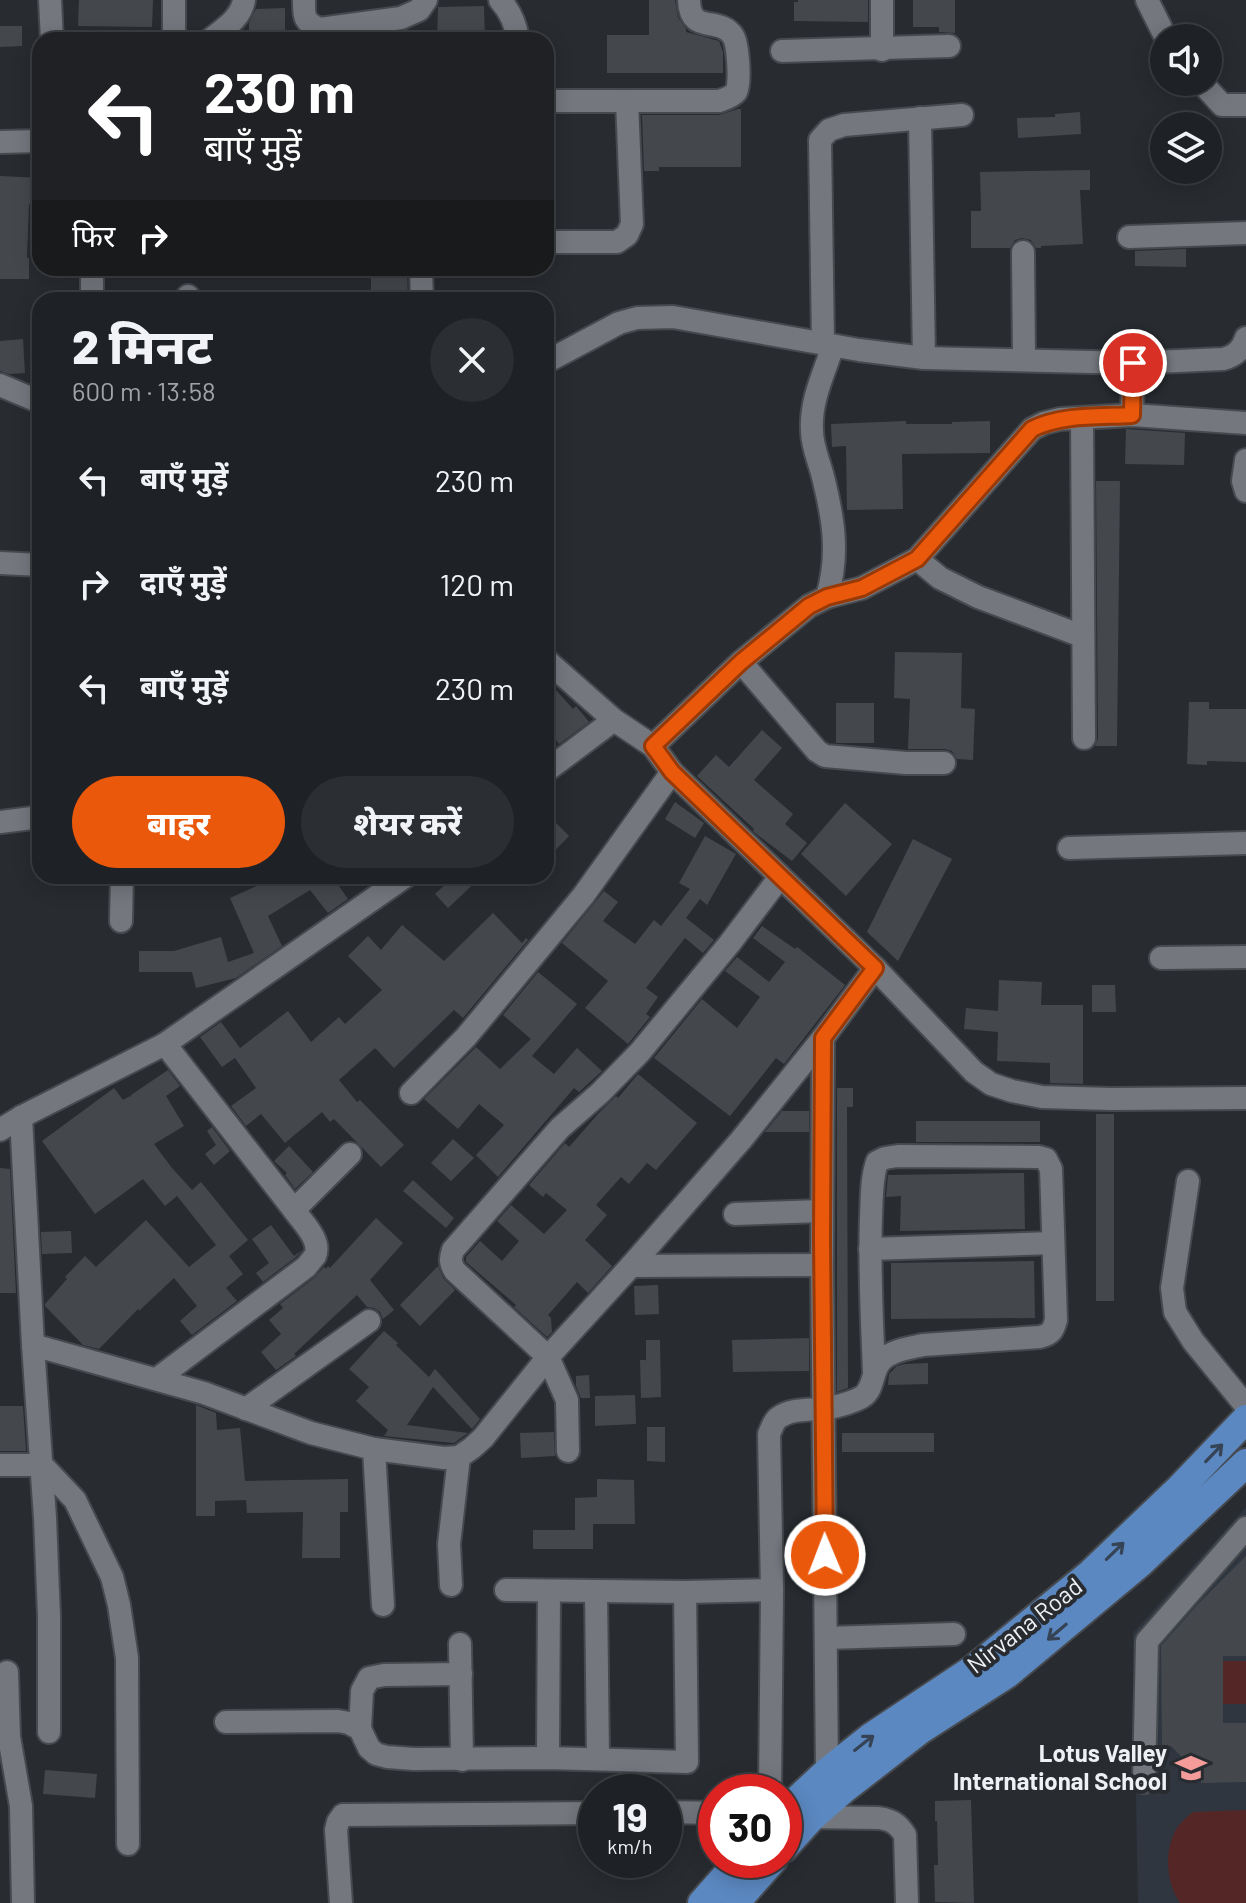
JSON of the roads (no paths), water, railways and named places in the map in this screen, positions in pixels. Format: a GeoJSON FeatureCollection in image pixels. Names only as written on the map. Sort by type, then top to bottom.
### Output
{"type":"FeatureCollection","features":[{"type":"Feature","properties":{"kind":"main road","name":"Nirvana Road"},"geometry":{"type":"LineString","coordinates":[[802,1804],[827,1772],[871,1737],[975,1668],[1090,1574],[1181,1487],[1246,1419]]}},
{"type":"Feature","properties":{"kind":"main road","name":"Nirvana Road"},"geometry":{"type":"LineString","coordinates":[[802,1810],[844,1789],[920,1730],[1007,1674],[1139,1564],[1246,1463]]}},
{"type":"Feature","properties":{"kind":"main road"},"geometry":{"type":"LineString","coordinates":[[702,1903],[724,1878]]}},
{"type":"Feature","properties":{"kind":"main road"},"geometry":{"type":"LineString","coordinates":[[735,1903],[757,1878]]}},
{"type":"Feature","properties":{"kind":"street"},"geometry":{"type":"LineString","coordinates":[[50,0],[52,32]]}},
{"type":"Feature","properties":{"kind":"street"},"geometry":{"type":"LineString","coordinates":[[174,0],[174,32]]}},
{"type":"Feature","properties":{"kind":"street"},"geometry":{"type":"LineString","coordinates":[[220,32],[241,12],[244,0]]}},
{"type":"Feature","properties":{"kind":"street"},"geometry":{"type":"LineString","coordinates":[[304,0],[304,16],[311,25],[320,29],[401,18],[419,10],[426,0]]}},
{"type":"Feature","properties":{"kind":"street"},"geometry":{"type":"LineString","coordinates":[[500,0],[517,32]]}},
{"type":"Feature","properties":{"kind":"street"},"geometry":{"type":"LineString","coordinates":[[554,101],[719,101],[731,96],[739,82],[737,44],[733,35],[725,29],[697,22],[689,0]]}},
{"type":"Feature","properties":{"kind":"street"},"geometry":{"type":"LineString","coordinates":[[882,0],[882,50]]}},
{"type":"Feature","properties":{"kind":"street"},"geometry":{"type":"LineString","coordinates":[[1147,0],[1159,24]]}},
{"type":"Feature","properties":{"kind":"street"},"geometry":{"type":"LineString","coordinates":[[782,51],[949,46]]}},
{"type":"Feature","properties":{"kind":"street"},"geometry":{"type":"LineString","coordinates":[[1214,96],[1222,105],[1246,105]]}},
{"type":"Feature","properties":{"kind":"street"},"geometry":{"type":"LineString","coordinates":[[554,242],[617,242],[627,235],[632,224],[627,101]]}},
{"type":"Feature","properties":{"kind":"street"},"geometry":{"type":"LineString","coordinates":[[827,597],[834,575],[833,527],[813,444],[812,414],[828,345],[820,140],[829,130],[844,125],[962,115]]}},
{"type":"Feature","properties":{"kind":"street"},"geometry":{"type":"LineString","coordinates":[[920,118],[924,358]]}},
{"type":"Feature","properties":{"kind":"street"},"geometry":{"type":"LineString","coordinates":[[0,142],[32,141]]}},
{"type":"Feature","properties":{"kind":"street"},"geometry":{"type":"LineString","coordinates":[[1129,237],[1246,233]]}},
{"type":"Feature","properties":{"kind":"street"},"geometry":{"type":"LineString","coordinates":[[1023,252],[1024,360]]}},
{"type":"Feature","properties":{"kind":"street"},"geometry":{"type":"LineString","coordinates":[[554,357],[599,332],[637,318],[673,317],[828,345],[924,358],[1133,363],[1223,359],[1233,357],[1246,338]]}},
{"type":"Feature","properties":{"kind":"street"},"geometry":{"type":"LineString","coordinates":[[1132,415],[1133,363]]}},
{"type":"Feature","properties":{"kind":"street"},"geometry":{"type":"LineString","coordinates":[[0,385],[32,399]]}},
{"type":"Feature","properties":{"kind":"street"},"geometry":{"type":"LineString","coordinates":[[653,746],[741,662],[809,606],[827,597],[862,588],[917,559],[1032,429],[1060,419],[1132,415],[1246,423]]}},
{"type":"Feature","properties":{"kind":"street"},"geometry":{"type":"LineString","coordinates":[[1082,418],[1084,738]]}},
{"type":"Feature","properties":{"kind":"street"},"geometry":{"type":"LineString","coordinates":[[1246,460],[1243,481],[1246,491]]}},
{"type":"Feature","properties":{"kind":"street"},"geometry":{"type":"LineString","coordinates":[[917,559],[940,578],[978,597],[1082,636]]}},
{"type":"Feature","properties":{"kind":"street"},"geometry":{"type":"LineString","coordinates":[[0,563],[32,565]]}},
{"type":"Feature","properties":{"kind":"street"},"geometry":{"type":"LineString","coordinates":[[741,662],[817,751],[825,756],[944,763]]}},
{"type":"Feature","properties":{"kind":"street"},"geometry":{"type":"LineString","coordinates":[[554,667],[614,720],[653,746],[672,772],[875,968],[974,1072],[991,1084],[1042,1097],[1246,1098]]}},
{"type":"Feature","properties":{"kind":"street"},"geometry":{"type":"LineString","coordinates":[[554,765],[614,720]]}},
{"type":"Feature","properties":{"kind":"street"},"geometry":{"type":"LineString","coordinates":[[411,1093],[466,1037],[573,908],[672,772]]}},
{"type":"Feature","properties":{"kind":"street"},"geometry":{"type":"LineString","coordinates":[[0,822],[32,818]]}},
{"type":"Feature","properties":{"kind":"street"},"geometry":{"type":"LineString","coordinates":[[1069,848],[1246,843]]}},
{"type":"Feature","properties":{"kind":"street"},"geometry":{"type":"LineString","coordinates":[[568,1451],[567,1400],[548,1357],[455,1271],[450,1263],[453,1250],[560,1128],[640,1052],[780,877]]}},
{"type":"Feature","properties":{"kind":"street"},"geometry":{"type":"LineString","coordinates":[[121,921],[122,884]]}},
{"type":"Feature","properties":{"kind":"street"},"geometry":{"type":"LineString","coordinates":[[49,1732],[49,1616],[42,1465],[33,1345],[6,1121],[165,1044],[395,884]]}},
{"type":"Feature","properties":{"kind":"street"},"geometry":{"type":"LineString","coordinates":[[1161,958],[1246,957]]}},
{"type":"Feature","properties":{"kind":"street"},"geometry":{"type":"LineString","coordinates":[[33,1345],[204,1393],[311,1433],[374,1449],[444,1458],[459,1457],[483,1438],[548,1357],[741,1140],[875,968]]}},
{"type":"Feature","properties":{"kind":"street"},"geometry":{"type":"LineString","coordinates":[[823,1038],[827,1772]]}},
{"type":"Feature","properties":{"kind":"street"},"geometry":{"type":"LineString","coordinates":[[157,1379],[306,1267],[315,1257],[316,1247],[314,1237],[294,1210],[165,1044]]}},
{"type":"Feature","properties":{"kind":"street"},"geometry":{"type":"LineString","coordinates":[[294,1210],[350,1154]]}},
{"type":"Feature","properties":{"kind":"street"},"geometry":{"type":"LineString","coordinates":[[770,1774],[772,1590],[769,1434],[774,1422],[792,1411],[824,1409],[860,1398],[868,1392],[878,1363],[885,1357],[923,1345],[1049,1335],[1054,1330],[1056,1320],[1051,1169],[1046,1159],[898,1156],[877,1162],[870,1249],[874,1372]]}},
{"type":"Feature","properties":{"kind":"street"},"geometry":{"type":"LineString","coordinates":[[1188,1181],[1172,1288],[1175,1312],[1193,1341],[1246,1406]]}},
{"type":"Feature","properties":{"kind":"street"},"geometry":{"type":"LineString","coordinates":[[735,1214],[822,1211]]}},
{"type":"Feature","properties":{"kind":"street"},"geometry":{"type":"LineString","coordinates":[[870,1249],[1053,1243]]}},
{"type":"Feature","properties":{"kind":"street"},"geometry":{"type":"LineString","coordinates":[[631,1266],[822,1265]]}},
{"type":"Feature","properties":{"kind":"street"},"geometry":{"type":"LineString","coordinates":[[246,1409],[369,1321]]}},
{"type":"Feature","properties":{"kind":"street"},"geometry":{"type":"LineString","coordinates":[[374,1449],[383,1605]]}},
{"type":"Feature","properties":{"kind":"street"},"geometry":{"type":"LineString","coordinates":[[451,1585],[449,1544],[459,1457]]}},
{"type":"Feature","properties":{"kind":"street"},"geometry":{"type":"LineString","coordinates":[[0,1465],[42,1465],[75,1500],[112,1577],[127,1658],[128,1844]]}},
{"type":"Feature","properties":{"kind":"street"},"geometry":{"type":"LineString","coordinates":[[1144,1782],[1147,1641],[1246,1528]]}},
{"type":"Feature","properties":{"kind":"street"},"geometry":{"type":"LineString","coordinates":[[506,1590],[772,1590]]}},
{"type":"Feature","properties":{"kind":"street"},"geometry":{"type":"LineString","coordinates":[[548,1758],[549,1591]]}},
{"type":"Feature","properties":{"kind":"street"},"geometry":{"type":"LineString","coordinates":[[596,1591],[598,1759]]}},
{"type":"Feature","properties":{"kind":"street"},"geometry":{"type":"LineString","coordinates":[[461,1674],[369,1678],[362,1691],[360,1729],[369,1748],[387,1757],[414,1759],[548,1758],[687,1762],[685,1592]]}},
{"type":"Feature","properties":{"kind":"street"},"geometry":{"type":"LineString","coordinates":[[827,1638],[954,1634]]}},
{"type":"Feature","properties":{"kind":"street"},"geometry":{"type":"LineString","coordinates":[[460,1644],[462,1760]]}},
{"type":"Feature","properties":{"kind":"street"},"geometry":{"type":"LineString","coordinates":[[7,1672],[9,1737],[21,1806],[23,1903]]}},
{"type":"Feature","properties":{"kind":"street"},"geometry":{"type":"LineString","coordinates":[[226,1722],[338,1721],[360,1729]]}},
{"type":"Feature","properties":{"kind":"street"},"geometry":{"type":"LineString","coordinates":[[341,1903],[336,1830],[343,1815],[578,1813]]}},
{"type":"Feature","properties":{"kind":"street"},"geometry":{"type":"LineString","coordinates":[[802,1815],[879,1818],[900,1826],[905,1835],[907,1903]]}},
{"type":"Feature","properties":{"kind":"place","name":"Lotus Valley International School"},"geometry":{"type":"Point","coordinates":[1191,1768]}}]}
